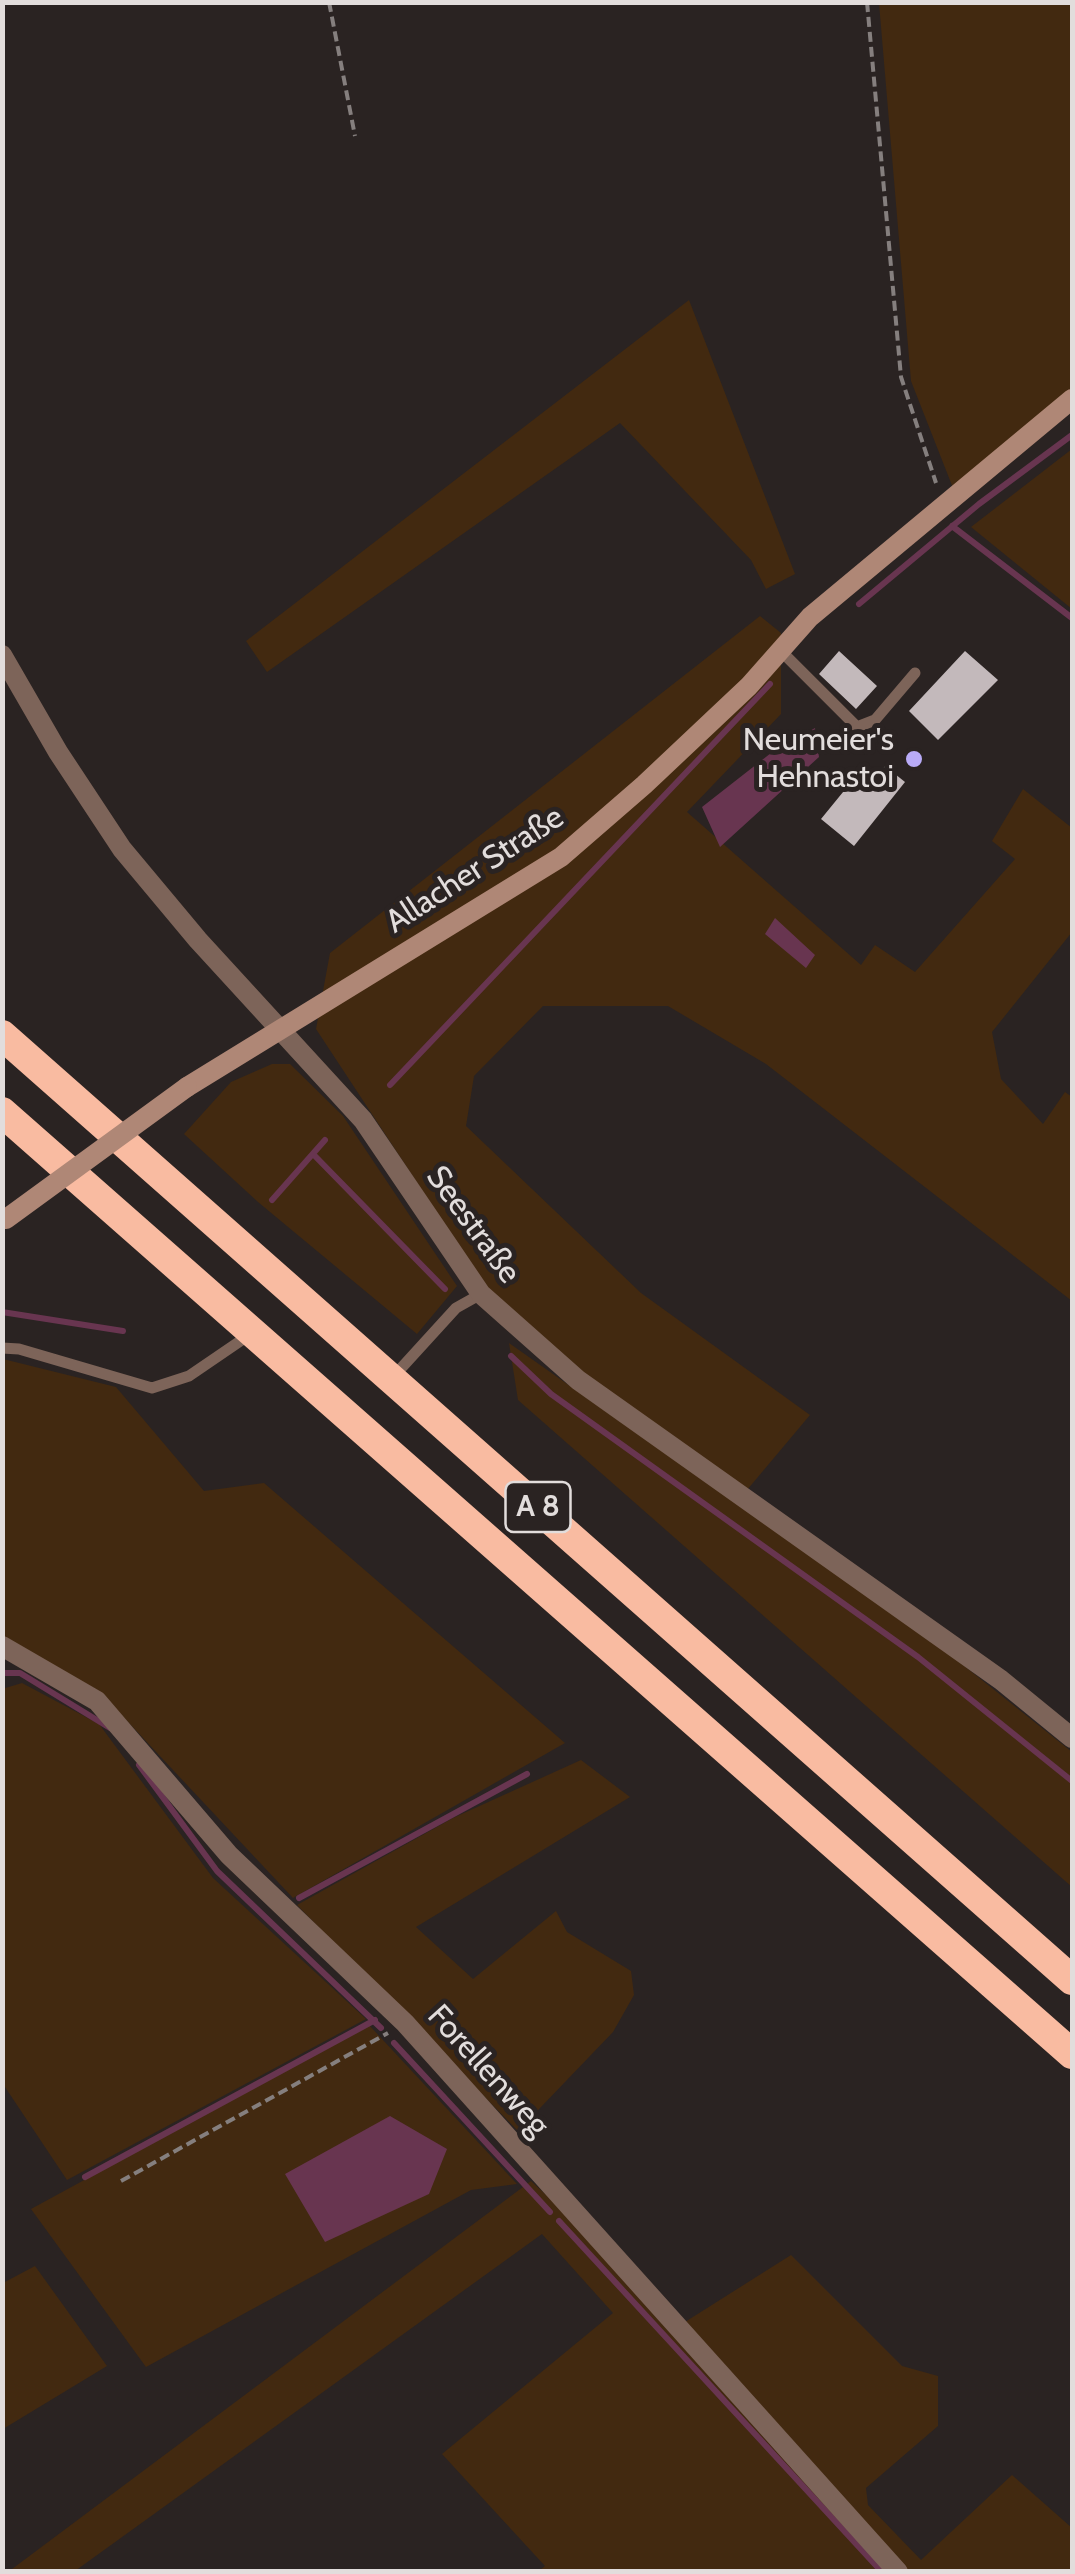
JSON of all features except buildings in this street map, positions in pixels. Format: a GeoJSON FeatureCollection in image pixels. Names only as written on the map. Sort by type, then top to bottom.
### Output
{"type":"FeatureCollection","features":[{"type":"Feature","properties":{"kind":"highway","name":"A 8"},"geometry":{"type":"LineString","coordinates":[[2,1034],[1072,1980]]}},
{"type":"Feature","properties":{"kind":"highway","name":"A 8"},"geometry":{"type":"LineString","coordinates":[[2,1112],[1072,2054]]}},
{"type":"Feature","properties":{"kind":"street","name":"Allacher Straße"},"geometry":{"type":"LineString","coordinates":[[4,1220],[187,1086],[561,857],[750,686],[810,617],[1072,399]]}},
{"type":"Feature","properties":{"kind":"street","name":"Seestraße"},"geometry":{"type":"LineString","coordinates":[[2,655],[58,752],[122,849],[198,940],[362,1120],[481,1294],[578,1380],[1001,1680],[1072,1738]]}},
{"type":"Feature","properties":{"kind":"street","name":"Forellenweg"},"geometry":{"type":"LineString","coordinates":[[2,1646],[97,1701],[229,1855],[406,2023],[898,2572]]}},
{"type":"Feature","properties":{"kind":"lane"},"geometry":{"type":"LineString","coordinates":[[780,651],[857,727],[876,720],[915,674]]}},
{"type":"Feature","properties":{"kind":"lane"},"geometry":{"type":"LineString","coordinates":[[392,1378],[456,1308],[481,1294]]}},
{"type":"Feature","properties":{"kind":"lane"},"geometry":{"type":"LineString","coordinates":[[2,1348],[19,1349],[152,1388],[190,1376],[253,1332]]}},
{"type":"Feature","properties":{"kind":"path"},"geometry":{"type":"LineString","coordinates":[[329,2],[355,136]]}},
{"type":"Feature","properties":{"kind":"path"},"geometry":{"type":"LineString","coordinates":[[867,2],[901,377],[944,506]]}},
{"type":"Feature","properties":{"kind":"path"},"geometry":{"type":"LineString","coordinates":[[121,2180],[406,2023]]}},
{"type":"Feature","properties":{"kind":"shaded area"},"geometry":{"type":"Polygon","coordinates":[[[879,3],[1072,3],[1072,391],[953,488],[911,381],[879,3]]]}},
{"type":"Feature","properties":{"kind":"shaded area"},"geometry":{"type":"Polygon","coordinates":[[[689,300],[795,574],[766,589],[751,560],[620,423],[267,672],[246,641],[689,300]]]}},
{"type":"Feature","properties":{"kind":"shaded area"},"geometry":{"type":"Polygon","coordinates":[[[1072,449],[1072,609],[971,527],[1072,449]]]}},
{"type":"Feature","properties":{"kind":"shaded area"},"geometry":{"type":"Polygon","coordinates":[[[760,616],[781,633],[781,714],[687,812],[861,965],[875,945],[915,972],[1015,859],[992,841],[1023,789],[1072,828],[1072,932],[992,1032],[1001,1079],[1043,1124],[1065,1092],[1072,1097],[1072,1301],[766,1064],[668,1006],[543,1006],[474,1076],[466,1126],[641,1293],[810,1415],[747,1490],[583,1375],[489,1292],[316,1029],[330,953],[760,616]]]}},
{"type":"Feature","properties":{"kind":"shaded area"},"geometry":{"type":"Polygon","coordinates":[[[815,728],[819,757],[720,847],[702,807],[771,753],[815,728]]]}},
{"type":"Feature","properties":{"kind":"shaded area"},"geometry":{"type":"Polygon","coordinates":[[[775,918],[815,955],[806,968],[765,934],[775,918]]]}},
{"type":"Feature","properties":{"kind":"shaded area"},"geometry":{"type":"Polygon","coordinates":[[[272,1064],[290,1064],[343,1116],[457,1286],[417,1334],[258,1202],[184,1134],[231,1082],[272,1064]]]}},
{"type":"Feature","properties":{"kind":"shaded area"},"geometry":{"type":"Polygon","coordinates":[[[509,1343],[943,1649],[1072,1752],[1072,1887],[518,1400],[509,1343]]]}},
{"type":"Feature","properties":{"kind":"shaded area"},"geometry":{"type":"Polygon","coordinates":[[[3,1359],[116,1387],[204,1491],[264,1483],[565,1743],[293,1898],[99,1691],[3,1639],[3,1359]]]}},
{"type":"Feature","properties":{"kind":"shaded area"},"geometry":{"type":"Polygon","coordinates":[[[22,1683],[99,1724],[213,1878],[366,2019],[67,2180],[3,2084],[2,1689],[22,1683]]]}},
{"type":"Feature","properties":{"kind":"shaded area"},"geometry":{"type":"Polygon","coordinates":[[[581,1760],[630,1797],[416,1927],[473,1979],[556,1911],[567,1932],[631,1971],[634,1995],[613,2032],[518,2131],[297,1905],[453,1818],[581,1760]]]}},
{"type":"Feature","properties":{"kind":"shaded area"},"geometry":{"type":"Polygon","coordinates":[[[369,2025],[517,2184],[471,2190],[146,2367],[31,2209],[369,2025]]]}},
{"type":"Feature","properties":{"kind":"shaded area"},"geometry":{"type":"Polygon","coordinates":[[[390,2116],[447,2149],[429,2194],[325,2242],[285,2174],[390,2116]]]}},
{"type":"Feature","properties":{"kind":"shaded area"},"geometry":{"type":"Polygon","coordinates":[[[531,2181],[685,2322],[791,2255],[902,2366],[938,2376],[938,2426],[866,2488],[868,2505],[921,2560],[1012,2475],[1072,2528],[1072,2571],[539,2571],[545,2566],[442,2454],[613,2313],[542,2234],[75,2571],[8,2572],[531,2181]]]}},
{"type":"Feature","properties":{"kind":"shaded area"},"geometry":{"type":"Polygon","coordinates":[[[35,2266],[107,2366],[3,2429],[3,2283],[35,2266]]]}},
{"type":"Feature","properties":{"kind":"waterway"},"geometry":{"type":"LineString","coordinates":[[859,604],[979,504],[1072,435]]}},
{"type":"Feature","properties":{"kind":"waterway"},"geometry":{"type":"LineString","coordinates":[[952,526],[1072,618]]}},
{"type":"Feature","properties":{"kind":"waterway"},"geometry":{"type":"LineString","coordinates":[[390,1085],[770,684]]}},
{"type":"Feature","properties":{"kind":"waterway"},"geometry":{"type":"LineString","coordinates":[[272,1200],[325,1140]]}},
{"type":"Feature","properties":{"kind":"waterway"},"geometry":{"type":"LineString","coordinates":[[313,1154],[445,1289]]}},
{"type":"Feature","properties":{"kind":"waterway"},"geometry":{"type":"LineString","coordinates":[[2,1312],[123,1331]]}},
{"type":"Feature","properties":{"kind":"waterway"},"geometry":{"type":"LineString","coordinates":[[511,1356],[551,1394],[918,1657],[1072,1781]]}},
{"type":"Feature","properties":{"kind":"waterway"},"geometry":{"type":"LineString","coordinates":[[2,1673],[20,1673],[110,1728]]}},
{"type":"Feature","properties":{"kind":"waterway"},"geometry":{"type":"LineString","coordinates":[[139,1765],[217,1871],[381,2028]]}},
{"type":"Feature","properties":{"kind":"waterway"},"geometry":{"type":"LineString","coordinates":[[299,1898],[527,1774]]}},
{"type":"Feature","properties":{"kind":"waterway"},"geometry":{"type":"LineString","coordinates":[[85,2177],[375,2020]]}},
{"type":"Feature","properties":{"kind":"waterway"},"geometry":{"type":"LineString","coordinates":[[394,2043],[550,2212]]}},
{"type":"Feature","properties":{"kind":"waterway"},"geometry":{"type":"LineString","coordinates":[[559,2221],[882,2572]]}},
{"type":"Feature","properties":{"kind":"place","name":"Neumeier's Hehnastoi"},"geometry":{"type":"Point","coordinates":[914,759]}}]}
